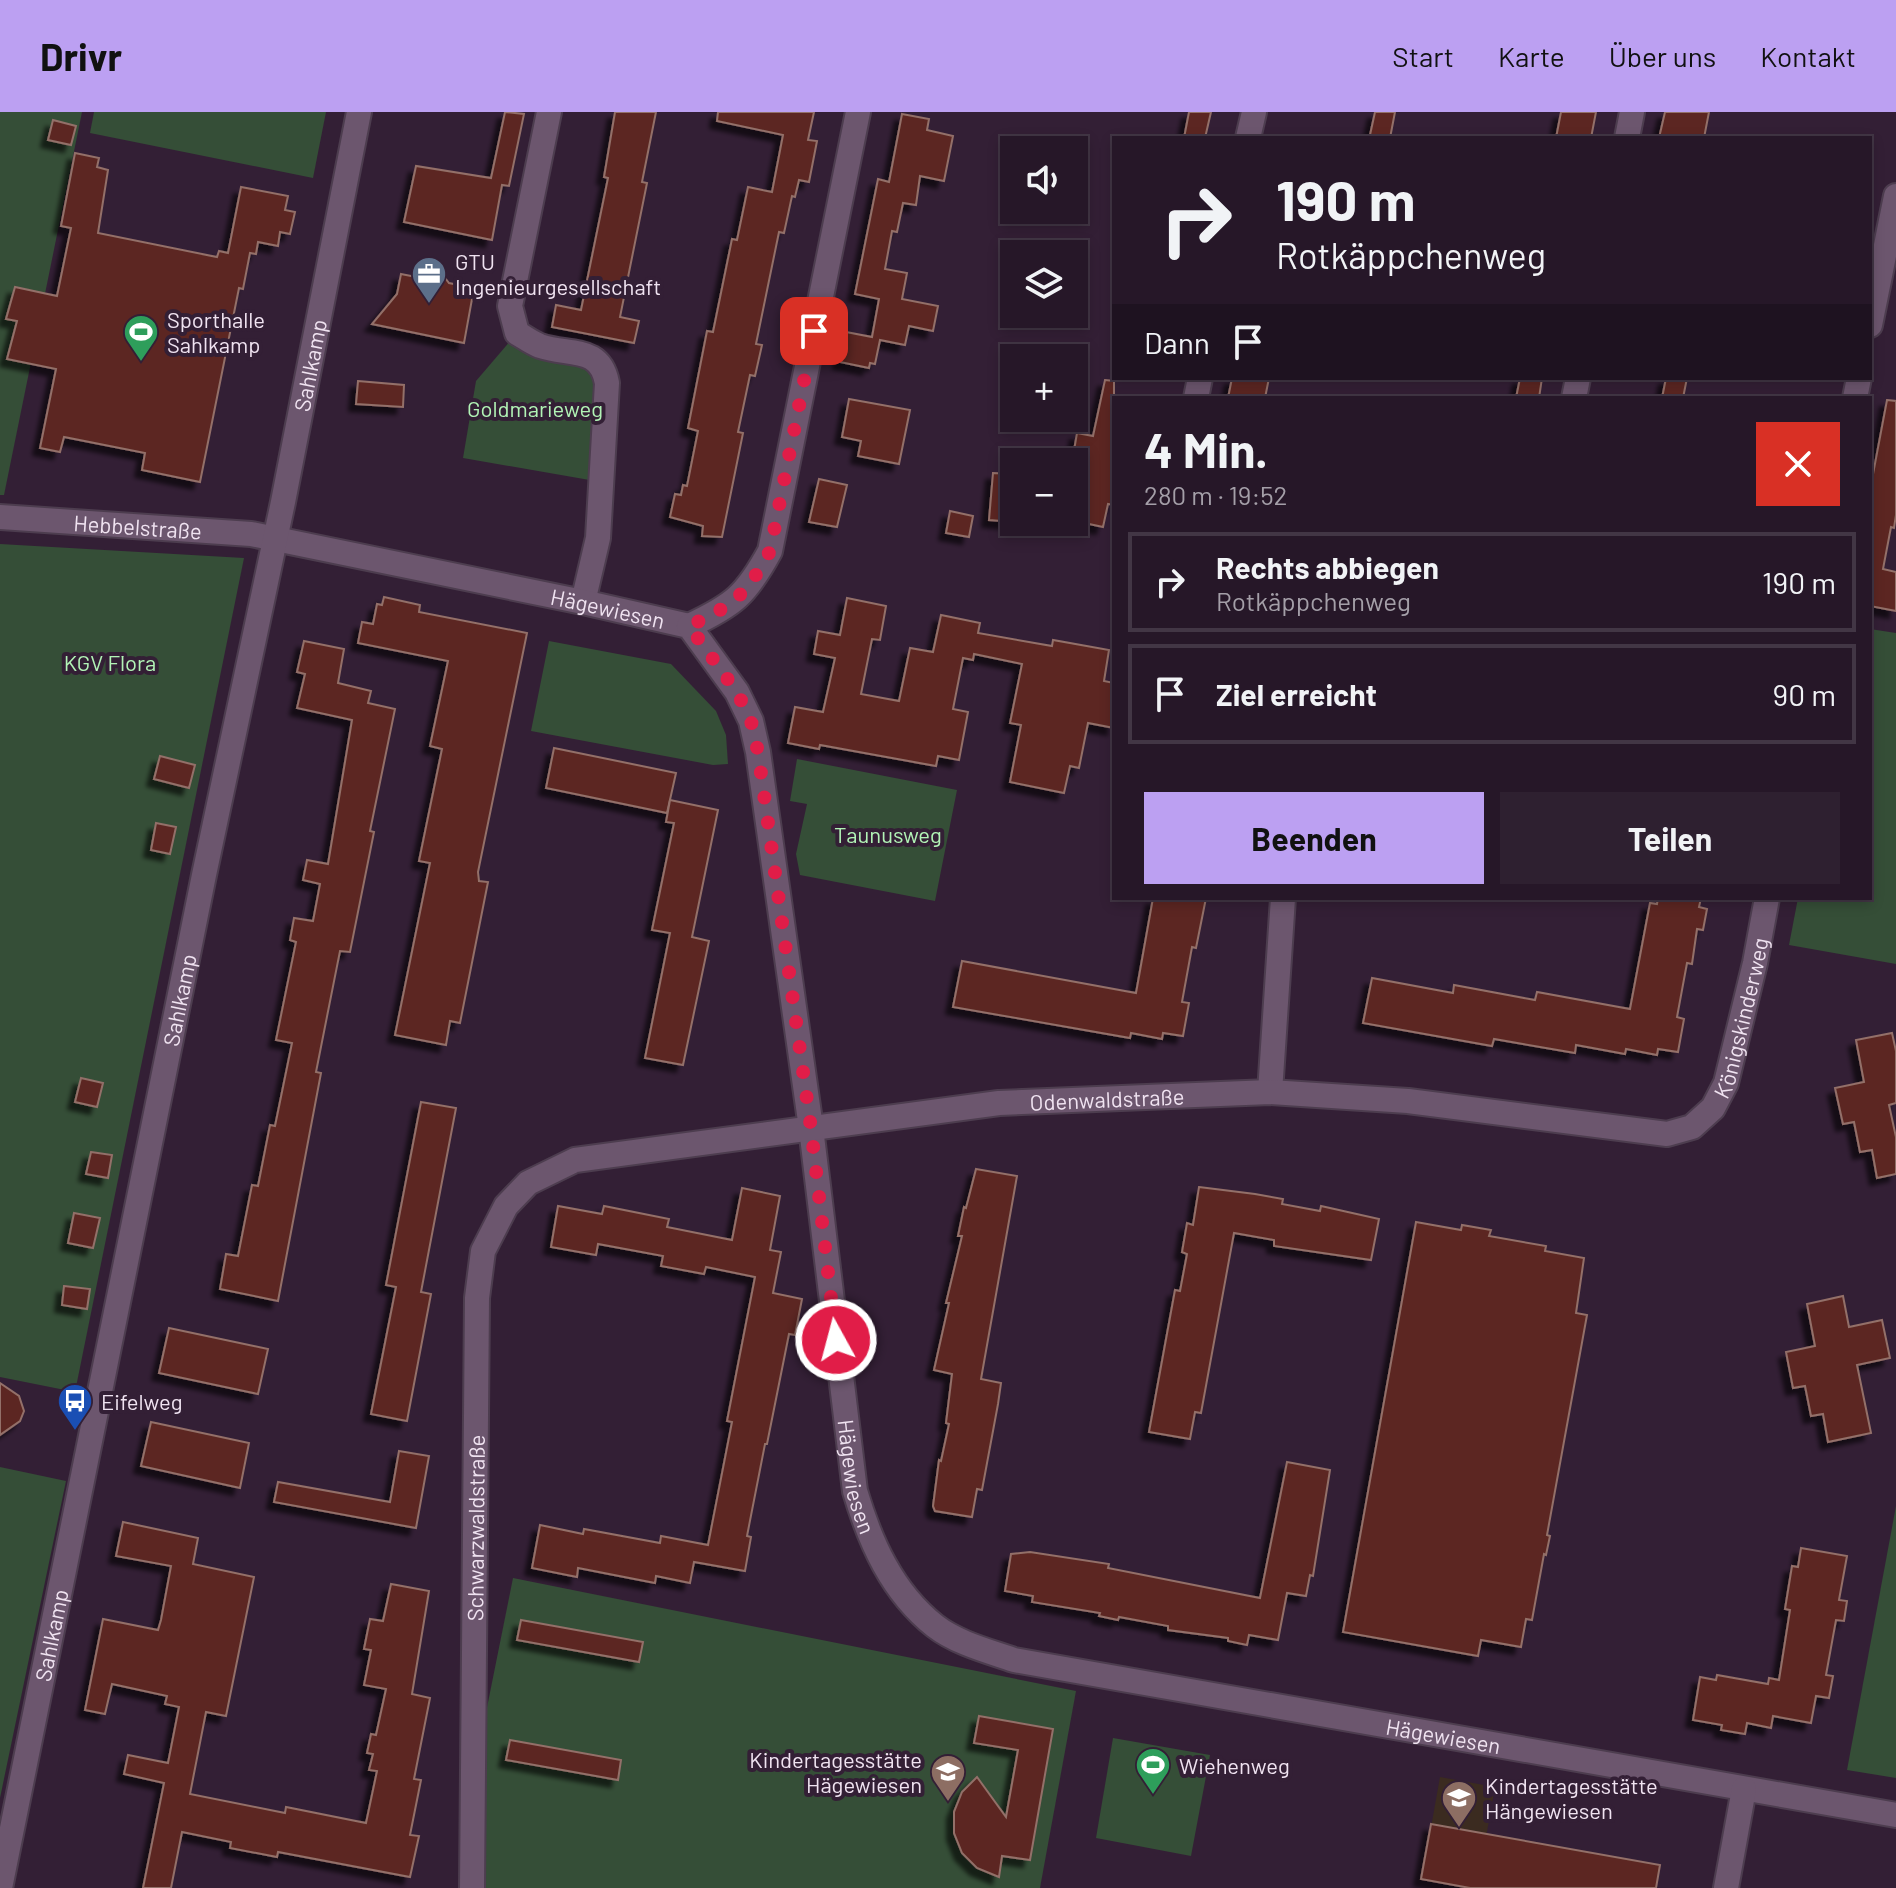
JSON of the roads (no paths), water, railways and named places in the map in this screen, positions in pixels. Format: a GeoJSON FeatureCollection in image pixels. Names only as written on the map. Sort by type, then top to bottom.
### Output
{"type":"FeatureCollection","features":[{"type":"Feature","properties":{"kind":"street","name":"Sahlkamp"},"geometry":{"type":"LineString","coordinates":[[0,1888],[359,112]]}},
{"type":"Feature","properties":{"kind":"street"},"geometry":{"type":"LineString","coordinates":[[549,112],[510,306],[517,333],[539,345],[592,356],[605,371],[607,383],[598,538],[583,602]]}},
{"type":"Feature","properties":{"kind":"street"},"geometry":{"type":"LineString","coordinates":[[689,626],[725,609],[754,581],[770,551],[858,112]]}},
{"type":"Feature","properties":{"kind":"street"},"geometry":{"type":"LineString","coordinates":[[1248,136],[1254,112]]}},
{"type":"Feature","properties":{"kind":"street"},"geometry":{"type":"LineString","coordinates":[[1627,136],[1632,112]]}},
{"type":"Feature","properties":{"kind":"street"},"geometry":{"type":"LineString","coordinates":[[1872,315],[1896,196]]}},
{"type":"Feature","properties":{"kind":"street","name":"Hebbelstraße"},"geometry":{"type":"LineString","coordinates":[[0,517],[251,534],[275,539]]}},
{"type":"Feature","properties":{"kind":"street","name":"Hägewiesen"},"geometry":{"type":"LineString","coordinates":[[275,539],[689,626],[737,692],[751,721],[758,752],[811,1128],[855,1491],[868,1536],[888,1572],[914,1606],[937,1627],[965,1642],[1014,1660],[1896,1815]]}},
{"type":"Feature","properties":{"kind":"street"},"geometry":{"type":"LineString","coordinates":[[1270,1092],[1283,900]]}},
{"type":"Feature","properties":{"kind":"street","name":"Königskinderweg"},"geometry":{"type":"LineString","coordinates":[[1692,1127],[1713,1108],[1726,1083],[1767,900]]}},
{"type":"Feature","properties":{"kind":"street","name":"Odenwaldstraße"},"geometry":{"type":"LineString","coordinates":[[528,1183],[575,1160],[999,1103],[1270,1092],[1408,1101],[1642,1133],[1667,1134],[1692,1127]]}},
{"type":"Feature","properties":{"kind":"street","name":"Schwarzwaldstraße"},"geometry":{"type":"LineString","coordinates":[[472,1888],[477,1298],[483,1251],[506,1206],[528,1183]]}},
{"type":"Feature","properties":{"kind":"street"},"geometry":{"type":"LineString","coordinates":[[1726,1888],[1744,1789]]}},
{"type":"Feature","properties":{"kind":"place","name":"GTU Ingenieurgesellschaft"},"geometry":{"type":"Point","coordinates":[429,305]}},
{"type":"Feature","properties":{"kind":"place","name":"Sporthalle Sahlkamp"},"geometry":{"type":"Point","coordinates":[141,363]}},
{"type":"Feature","properties":{"kind":"place","name":"Eifelweg"},"geometry":{"type":"Point","coordinates":[75,1432]}},
{"type":"Feature","properties":{"kind":"place","name":"Wiehenweg"},"geometry":{"type":"Point","coordinates":[1153,1796]}},
{"type":"Feature","properties":{"kind":"place","name":"Kindertagesstätte Hägewiesen"},"geometry":{"type":"Point","coordinates":[948,1803]}},
{"type":"Feature","properties":{"kind":"place","name":"Kindertagesstätte Hängewiesen"},"geometry":{"type":"Point","coordinates":[1459,1829]}},
{"type":"Feature","properties":{"kind":"park label","name":"Goldmarieweg"},"geometry":{"type":"Point","coordinates":[535,408]}},
{"type":"Feature","properties":{"kind":"park label","name":"KGV Flora"},"geometry":{"type":"Point","coordinates":[110,662]}},
{"type":"Feature","properties":{"kind":"park label","name":"Taunusweg"},"geometry":{"type":"Point","coordinates":[888,834]}}]}
